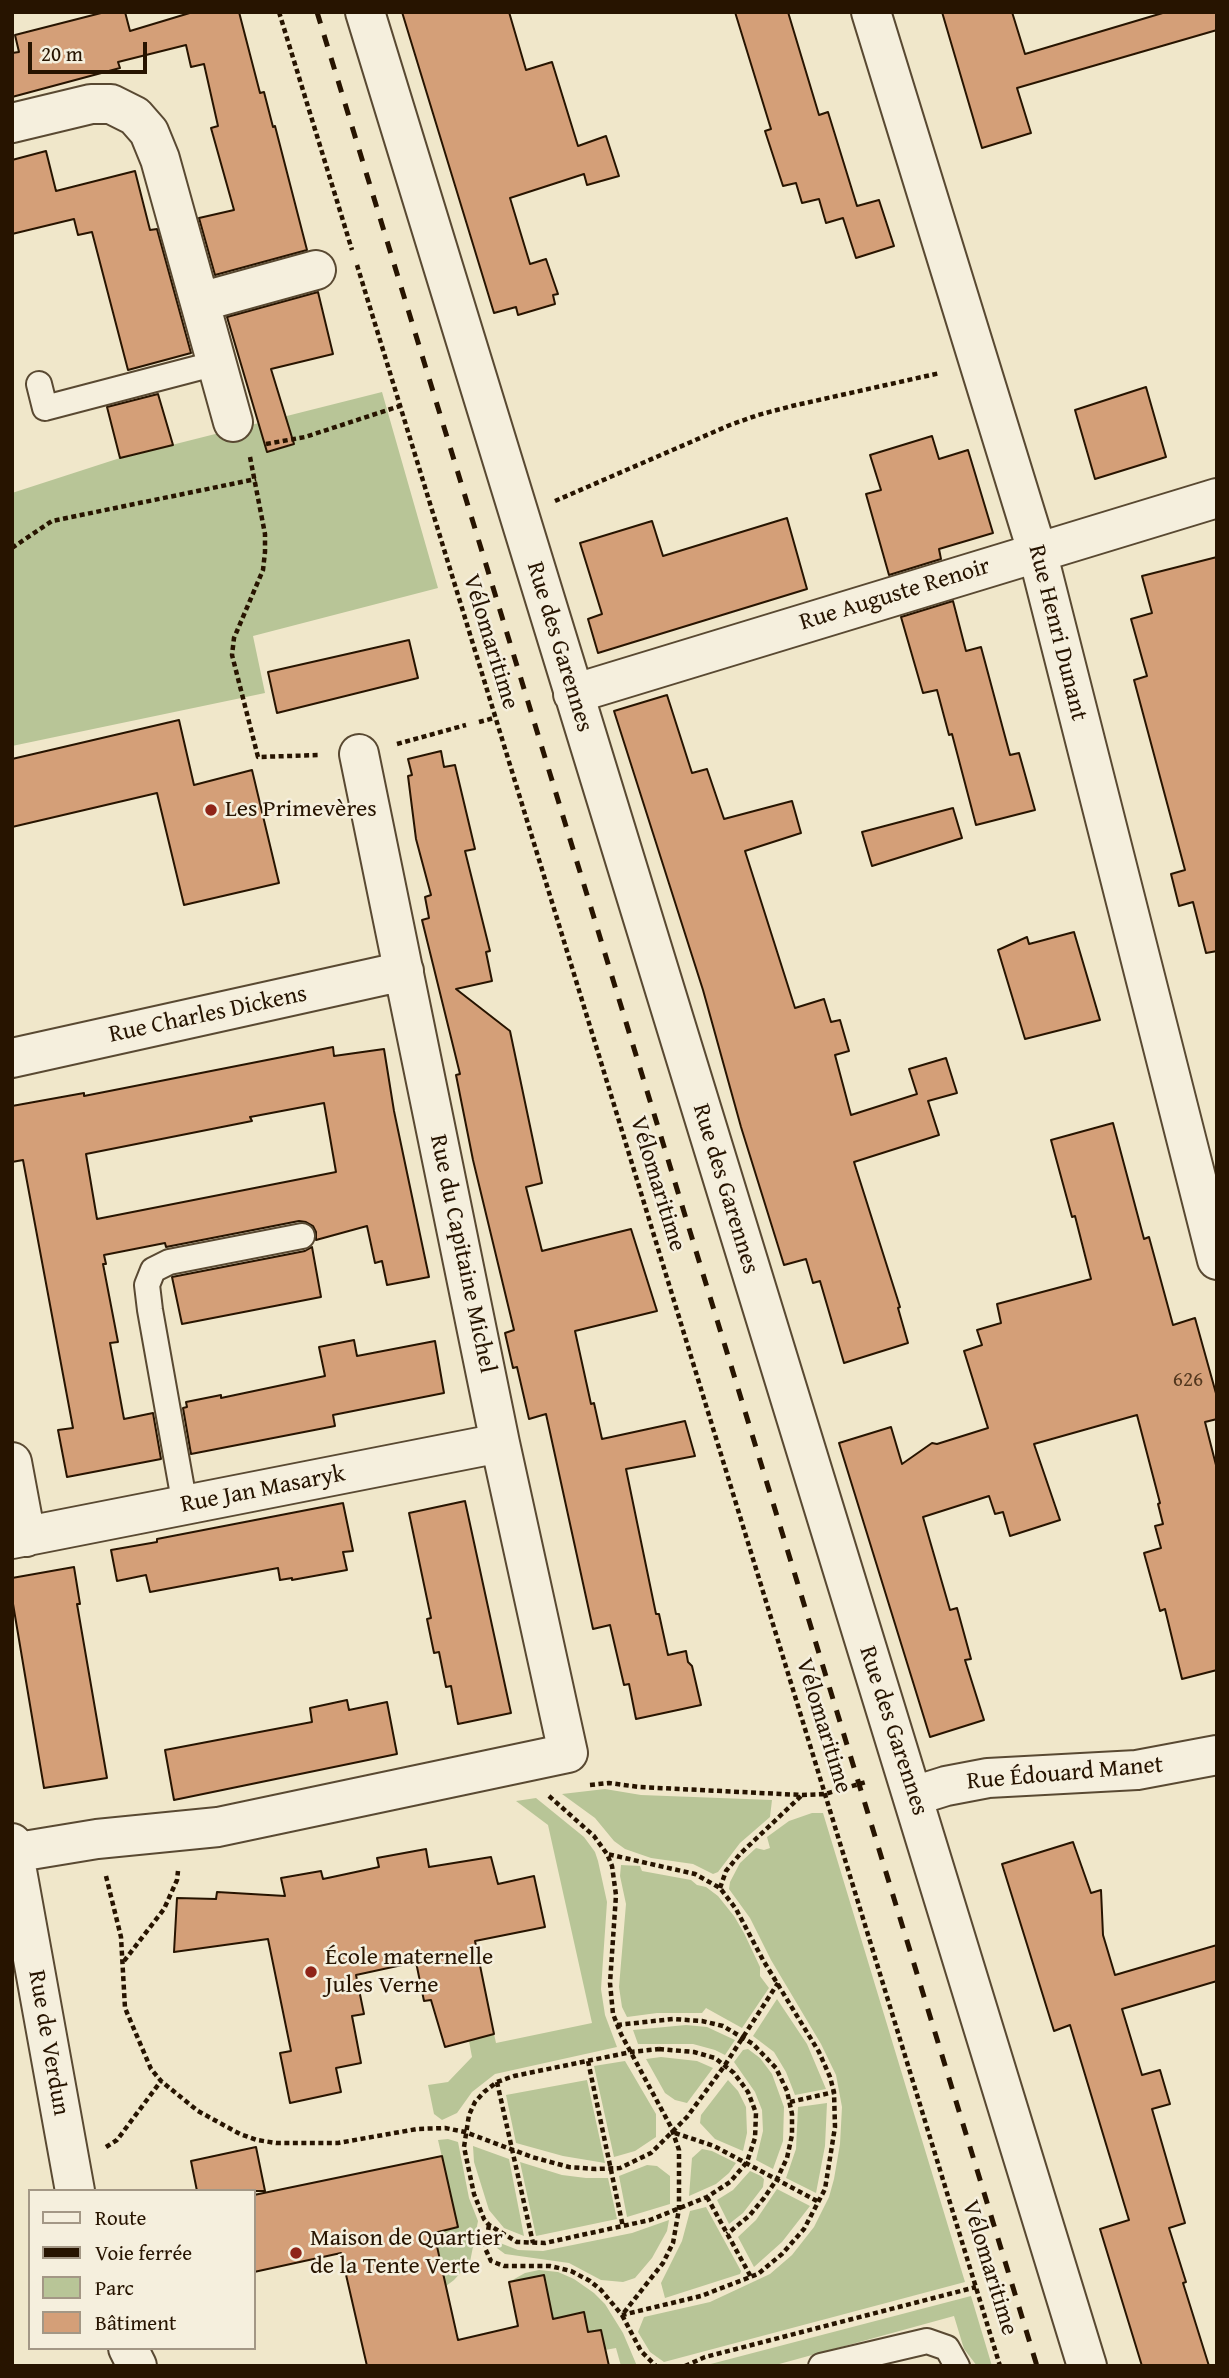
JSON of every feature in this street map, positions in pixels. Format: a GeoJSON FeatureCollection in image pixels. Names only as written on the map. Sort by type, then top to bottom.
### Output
{"type":"FeatureCollection","features":[{"type":"Feature","properties":{"kind":"street","name":"Rue des Garennes"},"geometry":{"type":"LineString","coordinates":[[365,12],[1087,2366]]}},
{"type":"Feature","properties":{"kind":"street","name":"Rue Henri Dunant"},"geometry":{"type":"LineString","coordinates":[[871,12],[1037,551],[1217,1260]]}},
{"type":"Feature","properties":{"kind":"street"},"geometry":{"type":"LineString","coordinates":[[12,123],[91,104],[119,106],[135,116],[149,132],[160,159],[217,363],[241,435]]}},
{"type":"Feature","properties":{"kind":"street"},"geometry":{"type":"LineString","coordinates":[[200,302],[316,270]]}},
{"type":"Feature","properties":{"kind":"street","name":"Rue Auguste Renoir"},"geometry":{"type":"LineString","coordinates":[[573,694],[1217,498]]}},
{"type":"Feature","properties":{"kind":"street","name":"Rue du Capitaine Michel"},"geometry":{"type":"LineString","coordinates":[[359,754],[500,1443],[578,1769]]}},
{"type":"Feature","properties":{"kind":"street","name":"Rue Charles Dickens"},"geometry":{"type":"LineString","coordinates":[[12,1058],[404,971]]}},
{"type":"Feature","properties":{"kind":"street","name":"Rue Jan Masaryk"},"geometry":{"type":"LineString","coordinates":[[19,1538],[500,1443]]}},
{"type":"Feature","properties":{"kind":"street"},"geometry":{"type":"LineString","coordinates":[[12,1462],[19,1538]]}},
{"type":"Feature","properties":{"kind":"street","name":"Rue Édouard Manet"},"geometry":{"type":"LineString","coordinates":[[908,1782],[946,1786],[988,1778],[1138,1770],[1217,1755]]}},
{"type":"Feature","properties":{"kind":"street"},"geometry":{"type":"LineString","coordinates":[[13,1850],[241,1822],[578,1769]]}},
{"type":"Feature","properties":{"kind":"street","name":"Rue de Verdun"},"geometry":{"type":"LineString","coordinates":[[13,1850],[72,2175]]}},
{"type":"Feature","properties":{"kind":"street"},"geometry":{"type":"LineString","coordinates":[[129,2350],[137,2366]]}},
{"type":"Feature","properties":{"kind":"lane"},"geometry":{"type":"LineString","coordinates":[[39,384],[45,408],[217,363]]}},
{"type":"Feature","properties":{"kind":"lane"},"geometry":{"type":"LineString","coordinates":[[185,1506],[150,1310],[147,1285],[153,1270],[169,1262],[302,1236]]}},
{"type":"Feature","properties":{"kind":"lane"},"geometry":{"type":"LineString","coordinates":[[821,2366],[927,2342],[947,2348],[957,2366]]}},
{"type":"Feature","properties":{"kind":"path","name":"Vélomaritime"},"geometry":{"type":"LineString","coordinates":[[279,12],[1000,2366]]}},
{"type":"Feature","properties":{"kind":"path"},"geometry":{"type":"LineString","coordinates":[[519,517],[758,415],[979,364]]}},
{"type":"Feature","properties":{"kind":"path"},"geometry":{"type":"LineString","coordinates":[[400,406],[306,437],[241,435],[256,479],[265,552],[263,569],[237,629],[232,655],[258,757],[359,754],[466,725]]}},
{"type":"Feature","properties":{"kind":"path"},"geometry":{"type":"LineString","coordinates":[[12,548],[52,522],[256,479]]}},
{"type":"Feature","properties":{"kind":"path"},"geometry":{"type":"LineString","coordinates":[[480,722],[494,718]]}},
{"type":"Feature","properties":{"kind":"path"},"geometry":{"type":"LineString","coordinates":[[578,1769],[609,1783],[639,1787],[802,1795],[825,1794],[874,1779],[908,1782]]}},
{"type":"Feature","properties":{"kind":"path"},"geometry":{"type":"LineString","coordinates":[[554,1790],[544,1791],[594,1836],[607,1854],[613,1873],[615,1895],[610,1983],[613,2014],[674,2133],[679,2150],[681,2166],[676,2234],[663,2263],[622,2315]]}},
{"type":"Feature","properties":{"kind":"path"},"geometry":{"type":"LineString","coordinates":[[720,1888],[732,1862],[802,1795]]}},
{"type":"Feature","properties":{"kind":"path"},"geometry":{"type":"LineString","coordinates":[[123,1961],[164,1909],[174,1888],[179,1866],[178,1831]]}},
{"type":"Feature","properties":{"kind":"path"},"geometry":{"type":"LineString","coordinates":[[97,1839],[121,1937],[125,2008],[143,2053],[162,2081],[198,2111],[240,2134],[257,2140],[338,2143],[417,2129],[444,2128],[465,2132],[513,2151],[569,2167],[611,2169],[639,2161],[662,2145],[695,2108],[778,1983]]}},
{"type":"Feature","properties":{"kind":"path"},"geometry":{"type":"LineString","coordinates":[[607,1854],[687,1871],[720,1888],[746,1924],[763,1960],[826,2063],[834,2092],[835,2127],[825,2189],[804,2229],[793,2242],[769,2265],[751,2277],[701,2296],[622,2315]]}},
{"type":"Feature","properties":{"kind":"path"},"geometry":{"type":"LineString","coordinates":[[617,2025],[661,2019],[702,2021],[723,2026],[743,2037],[769,2058],[782,2080],[790,2102],[792,2135],[787,2158],[777,2179],[748,2216],[727,2234]]}},
{"type":"Feature","properties":{"kind":"path"},"geometry":{"type":"LineString","coordinates":[[680,2050],[705,2055],[725,2065],[741,2082],[756,2113],[755,2138],[747,2162],[730,2182],[707,2197],[623,2227],[533,2244],[517,2242],[489,2225],[474,2194],[464,2147],[465,2132],[475,2102],[497,2082],[514,2076],[631,2052],[680,2050]]}},
{"type":"Feature","properties":{"kind":"path"},"geometry":{"type":"LineString","coordinates":[[588,2061],[623,2227]]}},
{"type":"Feature","properties":{"kind":"path"},"geometry":{"type":"LineString","coordinates":[[72,2175],[117,2140],[162,2081]]}},
{"type":"Feature","properties":{"kind":"path"},"geometry":{"type":"LineString","coordinates":[[497,2082],[533,2244]]}},
{"type":"Feature","properties":{"kind":"path"},"geometry":{"type":"LineString","coordinates":[[790,2102],[834,2092]]}},
{"type":"Feature","properties":{"kind":"path"},"geometry":{"type":"LineString","coordinates":[[674,2133],[714,2146],[819,2202]]}},
{"type":"Feature","properties":{"kind":"path"},"geometry":{"type":"LineString","coordinates":[[707,2197],[751,2277]]}},
{"type":"Feature","properties":{"kind":"path"},"geometry":{"type":"LineString","coordinates":[[489,2225],[485,2248],[491,2260],[504,2266],[550,2266],[571,2271],[590,2281],[622,2315],[641,2351],[656,2366]]}},
{"type":"Feature","properties":{"kind":"path"},"geometry":{"type":"LineString","coordinates":[[685,2366],[705,2357],[976,2287]]}},
{"type":"Feature","properties":{"kind":"green space"},"geometry":{"type":"Polygon","coordinates":[[[382,392],[438,588],[253,636],[265,693],[12,746],[12,493],[120,458],[382,392]]]}},
{"type":"Feature","properties":{"kind":"green space"},"geometry":{"type":"Polygon","coordinates":[[[605,1789],[641,1795],[772,1800],[770,1817],[740,1843],[718,1872],[713,1874],[693,1864],[651,1858],[625,1849],[614,1841],[595,1818],[562,1794],[605,1789]]]}},
{"type":"Feature","properties":{"kind":"green space"},"geometry":{"type":"Polygon","coordinates":[[[536,1798],[584,1837],[598,1861],[607,1902],[601,1989],[605,2015],[617,2047],[495,2074],[472,2092],[457,2113],[442,2120],[434,2114],[428,2085],[448,2082],[472,2057],[469,2041],[494,2034],[496,2043],[592,2023],[548,1825],[516,1801],[536,1798]]]}},
{"type":"Feature","properties":{"kind":"green space"},"geometry":{"type":"Polygon","coordinates":[[[812,1813],[823,1813],[965,2282],[664,2362],[650,2352],[638,2332],[644,2317],[710,2302],[770,2274],[792,2255],[814,2227],[829,2197],[834,2179],[842,2107],[836,2075],[750,1918],[729,1889],[740,1863],[756,1848],[770,1848],[767,1837],[789,1821],[812,1813]]]}},
{"type":"Feature","properties":{"kind":"green space"},"geometry":{"type":"Polygon","coordinates":[[[621,1865],[640,1866],[642,1871],[691,1880],[718,1896],[734,1916],[760,1967],[760,1976],[769,1988],[742,2028],[706,2008],[702,2013],[657,2013],[627,2017],[622,2007],[619,1987],[626,1904],[620,1876],[621,1865]]]}},
{"type":"Feature","properties":{"kind":"green space"},"geometry":{"type":"Polygon","coordinates":[[[777,1999],[807,2044],[826,2089],[795,2095],[774,2052],[753,2036],[777,1999]]]}},
{"type":"Feature","properties":{"kind":"green space"},"geometry":{"type":"Polygon","coordinates":[[[686,2025],[707,2027],[735,2040],[725,2055],[693,2044],[638,2044],[633,2030],[686,2025]]]}},
{"type":"Feature","properties":{"kind":"green space"},"geometry":{"type":"Polygon","coordinates":[[[748,2049],[760,2058],[772,2074],[784,2107],[783,2141],[773,2169],[756,2160],[763,2131],[762,2110],[755,2092],[734,2062],[743,2050],[748,2049]]]}},
{"type":"Feature","properties":{"kind":"green space"},"geometry":{"type":"Polygon","coordinates":[[[661,2057],[697,2061],[713,2068],[687,2103],[675,2100],[665,2093],[646,2059],[661,2057]]]}},
{"type":"Feature","properties":{"kind":"green space"},"geometry":{"type":"Polygon","coordinates":[[[625,2061],[656,2114],[656,2137],[635,2151],[614,2157],[594,2066],[625,2061]]]}},
{"type":"Feature","properties":{"kind":"green space"},"geometry":{"type":"Polygon","coordinates":[[[587,2080],[605,2163],[563,2156],[516,2143],[506,2095],[587,2080]]]}},
{"type":"Feature","properties":{"kind":"green space"},"geometry":{"type":"Polygon","coordinates":[[[728,2080],[738,2091],[746,2107],[747,2133],[743,2151],[715,2139],[700,2123],[701,2115],[728,2080]]]}},
{"type":"Feature","properties":{"kind":"green space"},"geometry":{"type":"Polygon","coordinates":[[[827,2103],[825,2146],[816,2193],[786,2178],[796,2149],[798,2107],[827,2103]]]}},
{"type":"Feature","properties":{"kind":"green space"},"geometry":{"type":"Polygon","coordinates":[[[438,2140],[458,2142],[469,2198],[478,2221],[470,2262],[446,2286],[435,2233],[458,2227],[438,2140]]]}},
{"type":"Feature","properties":{"kind":"green space"},"geometry":{"type":"Polygon","coordinates":[[[473,2146],[509,2159],[524,2236],[504,2228],[489,2210],[474,2162],[473,2146]]]}},
{"type":"Feature","properties":{"kind":"green space"},"geometry":{"type":"Polygon","coordinates":[[[702,2149],[736,2163],[716,2184],[689,2196],[692,2158],[702,2149]]]}},
{"type":"Feature","properties":{"kind":"green space"},"geometry":{"type":"Polygon","coordinates":[[[520,2162],[562,2175],[608,2178],[617,2219],[536,2236],[520,2162]]]}},
{"type":"Feature","properties":{"kind":"green space"},"geometry":{"type":"Polygon","coordinates":[[[647,2165],[657,2166],[670,2176],[670,2204],[627,2217],[619,2176],[647,2165]]]}},
{"type":"Feature","properties":{"kind":"green space"},"geometry":{"type":"Polygon","coordinates":[[[750,2171],[764,2179],[763,2187],[743,2213],[729,2224],[717,2200],[733,2190],[750,2171]]]}},
{"type":"Feature","properties":{"kind":"green space"},"geometry":{"type":"Polygon","coordinates":[[[777,2189],[810,2206],[782,2242],[754,2267],[738,2237],[756,2220],[777,2189]]]}},
{"type":"Feature","properties":{"kind":"green space"},"geometry":{"type":"Polygon","coordinates":[[[706,2207],[741,2271],[740,2274],[665,2298],[661,2283],[682,2241],[690,2211],[706,2207]]]}},
{"type":"Feature","properties":{"kind":"green space"},"geometry":{"type":"Polygon","coordinates":[[[669,2220],[667,2231],[652,2258],[635,2278],[623,2282],[601,2280],[569,2263],[505,2254],[497,2248],[495,2241],[518,2250],[543,2251],[632,2233],[669,2220]]]}},
{"type":"Feature","properties":{"kind":"green space"},"geometry":{"type":"Polygon","coordinates":[[[539,2270],[558,2272],[594,2293],[605,2304],[623,2333],[637,2366],[621,2366],[616,2348],[605,2350],[601,2330],[588,2332],[584,2312],[553,2319],[544,2275],[509,2282],[525,2273],[539,2270]]]}},
{"type":"Feature","properties":{"kind":"green space"},"geometry":{"type":"Polygon","coordinates":[[[971,2296],[992,2366],[977,2366],[964,2349],[954,2316],[772,2366],[703,2366],[971,2296]]]}},
{"type":"Feature","properties":{"kind":"building"},"geometry":{"type":"Polygon","coordinates":[[[105,12],[125,12],[130,31],[193,12],[239,12],[260,93],[264,92],[273,127],[275,126],[307,250],[215,275],[199,218],[234,210],[211,128],[218,126],[204,64],[191,67],[186,45],[118,62],[120,68],[12,97],[12,53],[19,52],[15,35],[105,12]]]}},
{"type":"Feature","properties":{"kind":"building"},"geometry":{"type":"Polygon","coordinates":[[[402,12],[509,12],[526,70],[552,62],[578,146],[606,136],[619,176],[587,185],[584,174],[510,198],[530,264],[546,259],[558,294],[553,295],[555,304],[518,315],[516,307],[494,313],[402,12]]]}},
{"type":"Feature","properties":{"kind":"building"},"geometry":{"type":"Polygon","coordinates":[[[735,12],[788,12],[819,115],[828,112],[857,206],[879,200],[894,246],[856,258],[843,218],[826,223],[819,199],[802,203],[796,183],[783,186],[765,131],[771,129],[735,12]]]}},
{"type":"Feature","properties":{"kind":"building"},"geometry":{"type":"Polygon","coordinates":[[[942,12],[1012,12],[1025,54],[1166,12],[1217,12],[1217,30],[1017,88],[1031,133],[982,148],[942,12]]]}},
{"type":"Feature","properties":{"kind":"building"},"geometry":{"type":"Polygon","coordinates":[[[46,151],[56,191],[135,171],[150,230],[157,229],[191,353],[128,370],[92,232],[78,235],[74,219],[12,234],[12,160],[46,151]]]}},
{"type":"Feature","properties":{"kind":"building"},"geometry":{"type":"Polygon","coordinates":[[[318,292],[333,354],[271,369],[294,444],[267,452],[227,317],[318,292]]]}},
{"type":"Feature","properties":{"kind":"building"},"geometry":{"type":"Polygon","coordinates":[[[1146,387],[1166,457],[1095,479],[1075,410],[1146,387]]]}},
{"type":"Feature","properties":{"kind":"building"},"geometry":{"type":"Polygon","coordinates":[[[158,394],[173,445],[120,458],[107,407],[158,394]]]}},
{"type":"Feature","properties":{"kind":"building"},"geometry":{"type":"Polygon","coordinates":[[[932,436],[939,459],[968,450],[993,533],[939,549],[941,559],[889,575],[866,494],[881,490],[870,455],[932,436]]]}},
{"type":"Feature","properties":{"kind":"building"},"geometry":{"type":"Polygon","coordinates":[[[787,518],[807,589],[598,653],[588,619],[602,614],[580,543],[652,521],[663,556],[787,518]]]}},
{"type":"Feature","properties":{"kind":"building"},"geometry":{"type":"Polygon","coordinates":[[[1217,557],[1217,951],[1206,953],[1193,902],[1179,906],[1171,874],[1185,870],[1134,680],[1147,676],[1131,619],[1152,613],[1142,576],[1217,557]]]}},
{"type":"Feature","properties":{"kind":"building"},"geometry":{"type":"Polygon","coordinates":[[[953,601],[966,651],[981,647],[1010,755],[1019,753],[1035,810],[976,825],[952,734],[949,735],[937,690],[923,693],[901,617],[953,601]]]}},
{"type":"Feature","properties":{"kind":"building"},"geometry":{"type":"Polygon","coordinates":[[[409,640],[418,678],[277,713],[268,672],[409,640]]]}},
{"type":"Feature","properties":{"kind":"building"},"geometry":{"type":"Polygon","coordinates":[[[667,695],[692,773],[707,769],[724,819],[792,801],[801,833],[745,851],[795,1008],[824,999],[831,1022],[840,1020],[849,1051],[835,1055],[851,1115],[917,1094],[909,1069],[946,1058],[957,1093],[928,1101],[939,1135],[854,1162],[900,1307],[898,1308],[908,1343],[844,1363],[820,1281],[813,1283],[806,1259],[784,1265],[741,1127],[703,990],[614,711],[667,695]]]}},
{"type":"Feature","properties":{"kind":"building","name":"Les Primevères"},"geometry":{"type":"Polygon","coordinates":[[[179,720],[194,785],[252,770],[279,883],[184,905],[157,793],[12,827],[12,759],[179,720]]]}},
{"type":"Feature","properties":{"kind":"building"},"geometry":{"type":"Polygon","coordinates":[[[441,751],[444,767],[455,765],[475,849],[465,851],[490,951],[486,952],[492,981],[456,989],[510,1031],[542,1183],[526,1187],[542,1251],[631,1229],[657,1311],[575,1331],[591,1404],[594,1403],[602,1439],[685,1421],[695,1456],[626,1469],[656,1614],[659,1614],[668,1655],[686,1651],[701,1705],[636,1719],[629,1684],[624,1685],[610,1625],[593,1629],[546,1414],[529,1419],[517,1367],[513,1368],[505,1333],[514,1330],[473,1160],[456,1075],[460,1074],[422,920],[429,918],[425,897],[431,895],[416,839],[408,776],[412,775],[408,759],[441,751]]]}},
{"type":"Feature","properties":{"kind":"building"},"geometry":{"type":"Polygon","coordinates":[[[953,808],[962,838],[872,866],[862,832],[953,808]]]}},
{"type":"Feature","properties":{"kind":"building"},"geometry":{"type":"Polygon","coordinates":[[[1074,932],[1100,1020],[1025,1039],[998,950],[1027,937],[1029,944],[1074,932]]]}},
{"type":"Feature","properties":{"kind":"building"},"geometry":{"type":"Polygon","coordinates":[[[333,1047],[334,1056],[384,1049],[394,1111],[429,1277],[387,1285],[382,1261],[375,1263],[367,1226],[316,1240],[313,1226],[299,1221],[166,1247],[165,1243],[104,1255],[106,1264],[103,1264],[118,1342],[110,1343],[124,1419],[153,1413],[161,1459],[67,1477],[58,1430],[73,1428],[23,1160],[12,1162],[12,1106],[84,1093],[84,1096],[333,1047]],[[324,1103],[250,1117],[252,1121],[86,1154],[97,1219],[336,1172],[324,1103]]]}},
{"type":"Feature","properties":{"kind":"building"},"geometry":{"type":"Polygon","coordinates":[[[1113,1123],[1144,1239],[1149,1237],[1173,1325],[1195,1318],[1217,1397],[1217,1419],[1205,1422],[1217,1469],[1217,1670],[1182,1679],[1165,1609],[1160,1611],[1144,1553],[1161,1548],[1155,1526],[1163,1524],[1137,1415],[1034,1444],[1060,1520],[1010,1536],[1003,1512],[995,1514],[989,1496],[923,1517],[950,1610],[957,1608],[971,1659],[965,1660],[984,1720],[930,1737],[839,1443],[891,1427],[902,1464],[932,1443],[937,1444],[988,1428],[964,1351],[982,1345],[977,1330],[1001,1323],[997,1304],[1091,1279],[1051,1140],[1113,1123]]]}},
{"type":"Feature","properties":{"kind":"building"},"geometry":{"type":"Polygon","coordinates":[[[312,1247],[321,1297],[182,1324],[172,1277],[305,1251],[312,1247]]]}},
{"type":"Feature","properties":{"kind":"building"},"geometry":{"type":"Polygon","coordinates":[[[354,1340],[357,1356],[435,1341],[444,1393],[333,1415],[335,1426],[191,1454],[183,1408],[187,1407],[186,1402],[221,1395],[221,1398],[325,1376],[319,1347],[354,1340]]]}},
{"type":"Feature","properties":{"kind":"building"},"geometry":{"type":"Polygon","coordinates":[[[465,1501],[511,1713],[458,1724],[451,1686],[446,1687],[439,1652],[434,1653],[427,1619],[431,1618],[409,1513],[465,1501]]]}},
{"type":"Feature","properties":{"kind":"building"},"geometry":{"type":"Polygon","coordinates":[[[343,1503],[353,1551],[343,1552],[347,1570],[280,1580],[278,1568],[150,1592],[146,1575],[117,1581],[111,1550],[343,1503]]]}},
{"type":"Feature","properties":{"kind":"building"},"geometry":{"type":"Polygon","coordinates":[[[74,1567],[80,1604],[77,1604],[107,1778],[44,1788],[12,1598],[12,1578],[74,1567]]]}},
{"type":"Feature","properties":{"kind":"building"},"geometry":{"type":"Polygon","coordinates":[[[347,1700],[349,1710],[387,1702],[397,1754],[174,1800],[165,1750],[312,1722],[310,1708],[347,1700]]]}},
{"type":"Feature","properties":{"kind":"building"},"geometry":{"type":"Polygon","coordinates":[[[1073,1842],[1091,1893],[1101,1890],[1103,1935],[1115,1975],[1217,1945],[1217,1981],[1122,2009],[1142,2075],[1160,2070],[1170,2104],[1152,2109],[1185,2223],[1169,2228],[1209,2366],[1142,2366],[1100,2229],[1129,2220],[1070,2025],[1054,2031],[1002,1864],[1073,1842]]]}},
{"type":"Feature","properties":{"kind":"building"},"geometry":{"type":"Polygon","coordinates":[[[426,1849],[429,1867],[491,1857],[498,1884],[534,1876],[545,1927],[475,1941],[494,2034],[445,2047],[431,2000],[424,2001],[416,1962],[356,1975],[364,2014],[352,2016],[361,2063],[336,2068],[341,2092],[290,2103],[280,2053],[291,2051],[268,1939],[174,1952],[177,1898],[216,1899],[217,1892],[285,1896],[281,1878],[321,1871],[323,1879],[379,1867],[377,1858],[426,1849]]]}},
{"type":"Feature","properties":{"kind":"building"},"geometry":{"type":"Polygon","coordinates":[[[256,2147],[265,2191],[197,2189],[191,2161],[256,2147]]]}},
{"type":"Feature","properties":{"kind":"building","name":"Maison de Quartier de la Tente Verte"},"geometry":{"type":"Polygon","coordinates":[[[442,2156],[458,2227],[434,2233],[458,2340],[518,2326],[509,2282],[544,2275],[553,2319],[584,2312],[588,2332],[601,2330],[609,2366],[367,2366],[341,2253],[256,2272],[256,2195],[442,2156]]]}},
{"type":"Feature","properties":{"kind":"railway"},"geometry":{"type":"LineString","coordinates":[[317,12],[1037,2366]]}},
{"type":"Feature","properties":{"kind":"place","name":"Les Primevères"},"geometry":{"type":"Point","coordinates":[211,810]}},
{"type":"Feature","properties":{"kind":"place","name":"École maternelle Jules Verne"},"geometry":{"type":"Point","coordinates":[311,1972]}},
{"type":"Feature","properties":{"kind":"place","name":"Maison de Quartier de la Tente Verte"},"geometry":{"type":"Point","coordinates":[296,2253]}}]}
